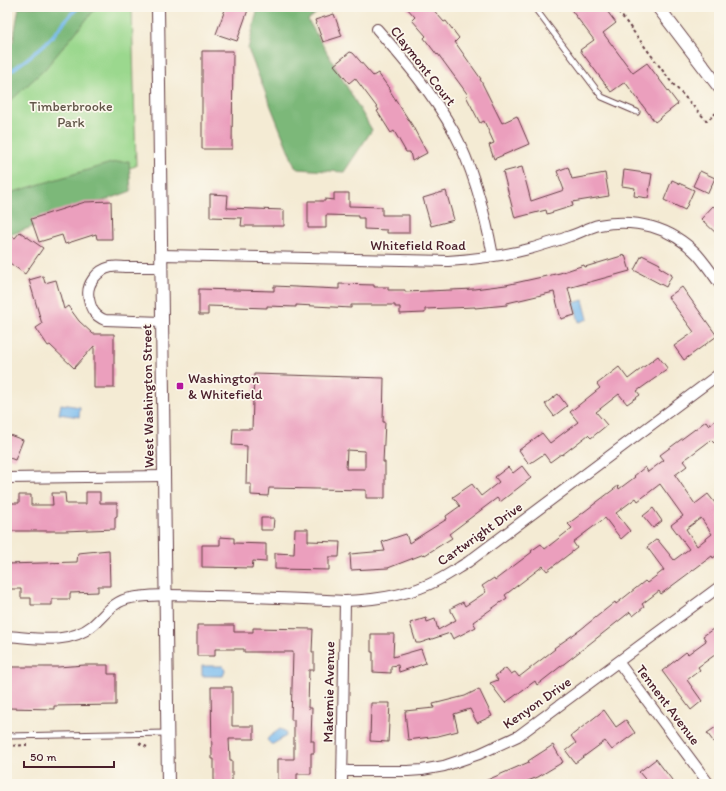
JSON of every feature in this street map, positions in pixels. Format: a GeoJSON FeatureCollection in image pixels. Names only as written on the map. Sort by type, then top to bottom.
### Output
{"type":"FeatureCollection","features":[{"type":"Feature","properties":{"kind":"street"},"geometry":{"type":"LineString","coordinates":[[658,7],[719,87]]}},
{"type":"Feature","properties":{"kind":"street","name":"West Washington Street"},"geometry":{"type":"LineString","coordinates":[[158,9],[168,784]]}},
{"type":"Feature","properties":{"kind":"street","name":"Claymont Court"},"geometry":{"type":"LineString","coordinates":[[377,29],[413,71],[432,97],[454,132],[475,183],[483,209],[493,256]]}},
{"type":"Feature","properties":{"kind":"street","name":"Whitefield Road"},"geometry":{"type":"LineString","coordinates":[[162,322],[105,320],[98,317],[91,308],[88,296],[90,284],[95,276],[112,267],[161,261],[448,261],[493,256],[528,249],[570,237],[597,225],[620,222],[653,226],[682,241],[697,254],[719,283]]}},
{"type":"Feature","properties":{"kind":"street","name":"Cartwright Drive"},"geometry":{"type":"LineString","coordinates":[[7,636],[50,639],[66,638],[84,632],[112,606],[121,601],[139,597],[166,596],[344,601],[367,600],[394,596],[438,580],[468,562],[719,374]]}},
{"type":"Feature","properties":{"kind":"street"},"geometry":{"type":"LineString","coordinates":[[7,478],[164,476]]}},
{"type":"Feature","properties":{"kind":"street","name":"Kenyon Drive"},"geometry":{"type":"LineString","coordinates":[[342,771],[379,772],[422,770],[444,766],[479,754],[518,736],[619,663],[719,587]]}},
{"type":"Feature","properties":{"kind":"street","name":"Makemie Avenue"},"geometry":{"type":"LineString","coordinates":[[342,784],[344,601]]}},
{"type":"Feature","properties":{"kind":"street","name":"Tennent Avenue"},"geometry":{"type":"LineString","coordinates":[[619,663],[709,784]]}},
{"type":"Feature","properties":{"kind":"lane"},"geometry":{"type":"LineString","coordinates":[[542,7],[537,10],[602,97],[637,112]]}},
{"type":"Feature","properties":{"kind":"lane"},"geometry":{"type":"LineString","coordinates":[[7,736],[167,733]]}},
{"type":"Feature","properties":{"kind":"path"},"geometry":{"type":"LineString","coordinates":[[615,7],[672,83],[707,121],[716,113]]}},
{"type":"Feature","properties":{"kind":"green space"},"geometry":{"type":"Polygon","coordinates":[[[19,7],[97,7],[44,70],[7,104],[7,47],[13,42],[19,7]]]}},
{"type":"Feature","properties":{"kind":"green space","name":"Timberbrooke Park"},"geometry":{"type":"Polygon","coordinates":[[[71,7],[132,7],[136,166],[7,206],[7,62],[71,7]]]}},
{"type":"Feature","properties":{"kind":"green space"},"geometry":{"type":"Polygon","coordinates":[[[258,7],[324,7],[308,20],[372,130],[344,172],[298,169],[295,167],[248,49],[258,7]]]}},
{"type":"Feature","properties":{"kind":"green space"},"geometry":{"type":"Polygon","coordinates":[[[129,161],[131,191],[7,236],[7,194],[111,163],[129,161]]]}},
{"type":"Feature","properties":{"kind":"water"},"geometry":{"type":"Polygon","coordinates":[[[583,300],[588,319],[579,322],[574,303],[583,300]]]}},
{"type":"Feature","properties":{"kind":"water"},"geometry":{"type":"Polygon","coordinates":[[[61,404],[80,407],[79,417],[59,414],[61,404]]]}},
{"type":"Feature","properties":{"kind":"water"},"geometry":{"type":"Polygon","coordinates":[[[202,666],[223,666],[225,671],[223,676],[202,676],[202,666]]]}},
{"type":"Feature","properties":{"kind":"water"},"geometry":{"type":"Polygon","coordinates":[[[280,729],[285,731],[286,736],[271,744],[267,740],[280,729]]]}},
{"type":"Feature","properties":{"kind":"building"},"geometry":{"type":"Polygon","coordinates":[[[226,7],[249,7],[237,41],[216,34],[226,7]]]}},
{"type":"Feature","properties":{"kind":"building"},"geometry":{"type":"Polygon","coordinates":[[[406,7],[431,7],[444,22],[446,21],[459,38],[455,42],[481,79],[502,123],[517,116],[529,144],[494,159],[489,145],[494,143],[484,121],[480,123],[466,96],[468,95],[438,54],[437,55],[424,38],[426,36],[412,20],[415,17],[406,7]]]}},
{"type":"Feature","properties":{"kind":"building"},"geometry":{"type":"Polygon","coordinates":[[[569,7],[604,7],[616,23],[603,33],[633,73],[647,63],[678,104],[655,122],[625,82],[611,92],[580,50],[594,40],[569,7]]]}},
{"type":"Feature","properties":{"kind":"building"},"geometry":{"type":"Polygon","coordinates":[[[334,14],[342,36],[323,42],[315,20],[334,14]]]}},
{"type":"Feature","properties":{"kind":"building"},"geometry":{"type":"Polygon","coordinates":[[[202,51],[233,51],[232,149],[202,149],[202,51]]]}},
{"type":"Feature","properties":{"kind":"building"},"geometry":{"type":"Polygon","coordinates":[[[350,52],[353,53],[373,76],[378,73],[412,125],[427,153],[412,161],[410,152],[406,152],[394,131],[391,133],[377,111],[379,110],[355,78],[349,83],[334,65],[350,52]]]}},
{"type":"Feature","properties":{"kind":"building"},"geometry":{"type":"Polygon","coordinates":[[[522,167],[531,201],[564,190],[557,171],[568,167],[572,179],[605,173],[609,196],[572,202],[573,206],[547,214],[546,210],[515,218],[503,172],[522,167]]]}},
{"type":"Feature","properties":{"kind":"building"},"geometry":{"type":"Polygon","coordinates":[[[624,170],[652,174],[648,198],[634,196],[635,188],[622,186],[624,170]]]}},
{"type":"Feature","properties":{"kind":"building"},"geometry":{"type":"Polygon","coordinates":[[[700,171],[715,178],[708,193],[693,186],[700,171]]]}},
{"type":"Feature","properties":{"kind":"building"},"geometry":{"type":"Polygon","coordinates":[[[672,180],[694,190],[685,210],[664,200],[672,180]]]}},
{"type":"Feature","properties":{"kind":"building"},"geometry":{"type":"Polygon","coordinates":[[[446,191],[454,220],[431,226],[423,198],[446,191]]]}},
{"type":"Feature","properties":{"kind":"building"},"geometry":{"type":"Polygon","coordinates":[[[334,193],[349,193],[349,206],[382,207],[382,215],[409,215],[409,233],[387,233],[387,230],[364,229],[364,218],[358,218],[358,216],[326,215],[326,228],[308,228],[308,201],[325,201],[325,199],[334,200],[334,193]]]}},
{"type":"Feature","properties":{"kind":"building"},"geometry":{"type":"Polygon","coordinates":[[[210,194],[228,195],[227,208],[284,210],[284,226],[241,226],[242,218],[210,217],[210,194]]]}},
{"type":"Feature","properties":{"kind":"building"},"geometry":{"type":"Polygon","coordinates":[[[111,201],[112,239],[97,239],[96,234],[65,244],[62,235],[39,242],[31,219],[85,202],[111,201]]]}},
{"type":"Feature","properties":{"kind":"building"},"geometry":{"type":"Polygon","coordinates":[[[713,206],[719,211],[719,236],[701,219],[713,206]]]}},
{"type":"Feature","properties":{"kind":"building"},"geometry":{"type":"Polygon","coordinates":[[[20,232],[43,248],[25,274],[7,261],[7,233],[15,238],[20,232]]]}},
{"type":"Feature","properties":{"kind":"building"},"geometry":{"type":"Polygon","coordinates":[[[625,255],[630,271],[568,288],[575,315],[561,319],[554,292],[507,303],[507,305],[475,308],[425,309],[425,313],[400,314],[400,307],[395,307],[395,305],[351,305],[351,308],[296,305],[296,307],[267,306],[267,308],[208,306],[208,315],[199,315],[199,289],[274,291],[274,286],[339,289],[339,284],[374,285],[374,287],[388,287],[388,290],[405,290],[405,292],[474,289],[506,285],[560,273],[584,265],[585,267],[625,255]]]}},
{"type":"Feature","properties":{"kind":"building"},"geometry":{"type":"Polygon","coordinates":[[[642,255],[660,264],[659,267],[672,275],[666,287],[634,270],[642,255]]]}},
{"type":"Feature","properties":{"kind":"building"},"geometry":{"type":"Polygon","coordinates":[[[43,276],[45,283],[56,280],[64,309],[68,306],[79,321],[93,334],[114,334],[114,388],[94,388],[94,346],[74,368],[50,345],[48,346],[36,328],[42,324],[29,280],[43,276]]]}},
{"type":"Feature","properties":{"kind":"building"},"geometry":{"type":"Polygon","coordinates":[[[682,287],[717,336],[684,360],[674,346],[694,332],[668,297],[682,287]]]}},
{"type":"Feature","properties":{"kind":"building"},"geometry":{"type":"Polygon","coordinates":[[[658,356],[668,369],[637,391],[640,395],[627,404],[619,394],[596,412],[607,425],[591,438],[588,435],[562,455],[561,454],[550,462],[544,454],[529,464],[519,450],[542,433],[550,443],[578,422],[570,412],[600,388],[597,384],[619,367],[628,379],[658,356]]]}},
{"type":"Feature","properties":{"kind":"building"},"geometry":{"type":"Polygon","coordinates":[[[254,374],[384,378],[383,422],[385,422],[383,462],[385,462],[385,498],[366,498],[366,490],[269,488],[268,496],[251,495],[251,484],[246,484],[247,446],[232,445],[233,429],[252,429],[254,374]],[[347,450],[346,469],[365,469],[365,451],[347,450]]]}},
{"type":"Feature","properties":{"kind":"building"},"geometry":{"type":"Polygon","coordinates":[[[558,394],[567,406],[554,416],[545,404],[558,394]]]}},
{"type":"Feature","properties":{"kind":"building"},"geometry":{"type":"Polygon","coordinates":[[[719,418],[719,439],[714,443],[711,440],[683,461],[687,466],[675,475],[695,504],[708,494],[719,508],[719,554],[713,558],[712,556],[661,594],[659,591],[642,604],[644,607],[633,616],[630,612],[537,685],[535,681],[505,703],[490,683],[498,680],[495,676],[506,668],[511,674],[515,672],[519,677],[555,649],[554,648],[580,630],[615,602],[616,604],[645,581],[647,583],[664,570],[647,547],[657,539],[674,560],[689,549],[671,525],[683,516],[660,484],[638,501],[636,498],[616,513],[630,531],[621,539],[605,518],[573,542],[577,548],[547,571],[543,566],[505,595],[507,598],[473,622],[476,627],[453,639],[450,633],[416,643],[410,623],[426,618],[427,622],[435,619],[438,630],[456,620],[451,608],[463,602],[465,606],[486,592],[482,586],[494,578],[495,580],[541,544],[545,549],[572,528],[568,524],[618,486],[619,489],[645,467],[648,472],[664,460],[660,455],[706,421],[709,425],[719,418]],[[701,518],[686,529],[697,546],[712,534],[701,518]]]}},
{"type":"Feature","properties":{"kind":"building"},"geometry":{"type":"Polygon","coordinates":[[[7,434],[23,440],[15,460],[7,457],[7,434]]]}},
{"type":"Feature","properties":{"kind":"building"},"geometry":{"type":"Polygon","coordinates":[[[522,466],[531,478],[500,502],[497,498],[449,534],[452,538],[425,555],[424,554],[388,568],[351,570],[350,554],[385,551],[382,542],[406,534],[409,543],[447,519],[446,516],[460,506],[453,497],[472,484],[481,496],[499,482],[495,477],[508,467],[513,473],[522,466]]]}},
{"type":"Feature","properties":{"kind":"building"},"geometry":{"type":"Polygon","coordinates":[[[86,492],[100,492],[100,503],[117,503],[115,529],[7,531],[7,503],[19,503],[19,495],[31,495],[31,505],[53,505],[52,493],[65,493],[66,504],[86,504],[86,492]]]}},
{"type":"Feature","properties":{"kind":"building"},"geometry":{"type":"Polygon","coordinates":[[[653,508],[662,521],[653,528],[643,516],[653,508]]]}},
{"type":"Feature","properties":{"kind":"building"},"geometry":{"type":"Polygon","coordinates":[[[261,518],[274,518],[273,530],[261,530],[261,518]]]}},
{"type":"Feature","properties":{"kind":"building"},"geometry":{"type":"Polygon","coordinates":[[[295,529],[308,529],[308,541],[340,542],[339,557],[329,557],[329,570],[275,569],[275,553],[294,554],[295,529]]]}},
{"type":"Feature","properties":{"kind":"building"},"geometry":{"type":"Polygon","coordinates":[[[220,537],[234,538],[234,543],[266,544],[266,562],[253,561],[252,568],[202,567],[202,545],[220,545],[220,537]]]}},
{"type":"Feature","properties":{"kind":"building"},"geometry":{"type":"Polygon","coordinates":[[[109,550],[110,586],[98,586],[98,592],[70,593],[70,599],[52,599],[52,605],[31,605],[31,598],[21,598],[21,589],[7,589],[7,564],[77,562],[78,553],[109,550]]]}},
{"type":"Feature","properties":{"kind":"building"},"geometry":{"type":"Polygon","coordinates":[[[197,625],[234,625],[234,632],[253,632],[253,628],[313,629],[312,652],[314,652],[314,670],[309,670],[308,708],[312,708],[311,741],[314,741],[314,753],[311,753],[311,774],[297,774],[297,784],[278,784],[278,759],[294,759],[294,720],[291,720],[293,652],[244,652],[244,649],[215,649],[215,656],[197,656],[197,625]]]}},
{"type":"Feature","properties":{"kind":"building"},"geometry":{"type":"Polygon","coordinates":[[[713,629],[719,638],[719,652],[698,667],[700,670],[687,680],[702,701],[691,710],[662,671],[686,652],[688,654],[706,641],[703,636],[713,629]]]}},
{"type":"Feature","properties":{"kind":"building"},"geometry":{"type":"Polygon","coordinates":[[[371,634],[394,634],[393,657],[421,649],[426,663],[399,672],[398,665],[391,666],[391,673],[373,672],[371,634]]]}},
{"type":"Feature","properties":{"kind":"building"},"geometry":{"type":"Polygon","coordinates":[[[108,665],[108,674],[116,674],[116,705],[54,706],[54,709],[7,708],[7,667],[58,667],[108,665]]]}},
{"type":"Feature","properties":{"kind":"building"},"geometry":{"type":"Polygon","coordinates":[[[211,687],[232,687],[232,726],[254,726],[254,739],[229,739],[230,760],[232,760],[232,784],[214,784],[214,759],[212,759],[211,687]]]}},
{"type":"Feature","properties":{"kind":"building"},"geometry":{"type":"Polygon","coordinates":[[[479,689],[492,716],[477,723],[470,709],[454,714],[458,731],[438,736],[408,740],[405,711],[434,708],[433,704],[465,696],[479,689]]]}},
{"type":"Feature","properties":{"kind":"building"},"geometry":{"type":"Polygon","coordinates":[[[371,703],[390,703],[388,742],[370,741],[371,703]]]}},
{"type":"Feature","properties":{"kind":"building"},"geometry":{"type":"Polygon","coordinates":[[[604,710],[616,727],[626,720],[635,733],[612,750],[605,741],[575,763],[566,751],[576,743],[571,736],[604,710]]]}},
{"type":"Feature","properties":{"kind":"building"},"geometry":{"type":"Polygon","coordinates":[[[719,725],[719,749],[707,733],[719,725]]]}},
{"type":"Feature","properties":{"kind":"building"},"geometry":{"type":"Polygon","coordinates":[[[553,745],[563,762],[538,777],[520,784],[478,784],[529,762],[528,761],[553,745]]]}},
{"type":"Feature","properties":{"kind":"building"},"geometry":{"type":"Polygon","coordinates":[[[656,759],[675,784],[649,784],[639,772],[656,759]]]}},
{"type":"Feature","properties":{"kind":"waterway"},"geometry":{"type":"LineString","coordinates":[[7,74],[52,37],[79,7]]}},
{"type":"Feature","properties":{"kind":"place","name":"Washington & Whitefield"},"geometry":{"type":"Point","coordinates":[180,386]}}]}
